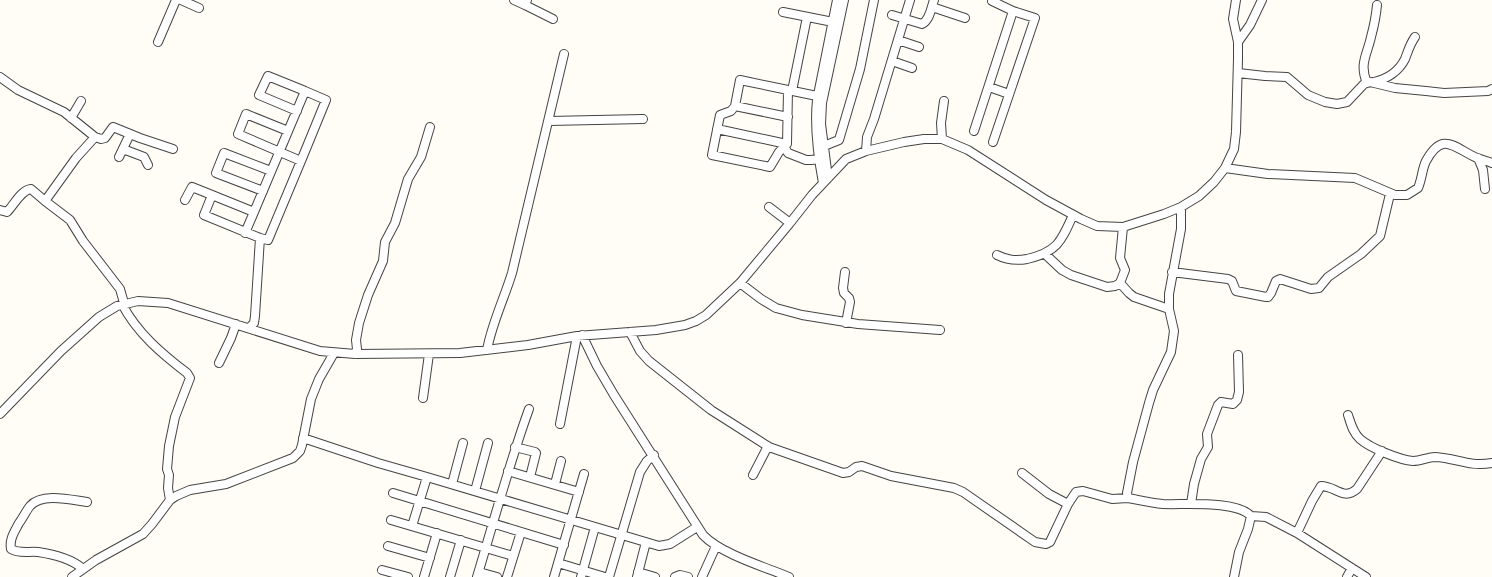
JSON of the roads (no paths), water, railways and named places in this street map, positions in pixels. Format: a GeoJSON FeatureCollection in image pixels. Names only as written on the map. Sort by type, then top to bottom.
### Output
{"type":"FeatureCollection","features":[{"type":"Feature","properties":{"kind":"street"},"geometry":{"type":"LineString","coordinates":[[158,42],[176,0]]}},
{"type":"Feature","properties":{"kind":"street"},"geometry":{"type":"LineString","coordinates":[[181,0],[199,8]]}},
{"type":"Feature","properties":{"kind":"street"},"geometry":{"type":"LineString","coordinates":[[514,0],[526,2],[553,19]]}},
{"type":"Feature","properties":{"kind":"street"},"geometry":{"type":"LineString","coordinates":[[825,180],[815,128],[815,115],[817,96],[837,0]]}},
{"type":"Feature","properties":{"kind":"street"},"geometry":{"type":"LineString","coordinates":[[822,158],[824,146],[821,124],[822,103],[844,0]]}},
{"type":"Feature","properties":{"kind":"street"},"geometry":{"type":"LineString","coordinates":[[824,146],[839,140],[860,69],[874,0]]}},
{"type":"Feature","properties":{"kind":"street"},"geometry":{"type":"LineString","coordinates":[[865,148],[910,0]]}},
{"type":"Feature","properties":{"kind":"street"},"geometry":{"type":"LineString","coordinates":[[990,0],[1013,11],[1035,18],[994,142]]}},
{"type":"Feature","properties":{"kind":"street"},"geometry":{"type":"LineString","coordinates":[[0,414],[99,317],[123,302],[138,300],[168,303],[236,324],[251,326],[334,353],[356,348],[429,354],[460,353],[489,343],[528,345],[579,336],[677,327],[696,321],[706,315],[740,283],[786,220],[846,159],[865,148],[941,136],[968,150],[1073,216],[1097,226],[1123,227],[1164,214],[1181,207],[1199,196],[1214,182],[1230,158],[1235,140],[1238,73],[1237,40],[1234,25],[1236,0]]}},
{"type":"Feature","properties":{"kind":"street"},"geometry":{"type":"LineString","coordinates":[[1237,40],[1250,25],[1262,0]]}},
{"type":"Feature","properties":{"kind":"street"},"geometry":{"type":"LineString","coordinates":[[892,15],[922,24],[925,23],[933,3],[965,18]]}},
{"type":"Feature","properties":{"kind":"street"},"geometry":{"type":"LineString","coordinates":[[1377,5],[1371,39],[1364,55],[1363,66],[1364,75],[1370,83],[1395,88],[1435,92],[1488,91],[1492,89]]}},
{"type":"Feature","properties":{"kind":"street"},"geometry":{"type":"LineString","coordinates":[[974,131],[1013,11]]}},
{"type":"Feature","properties":{"kind":"street"},"geometry":{"type":"LineString","coordinates":[[783,12],[833,22]]}},
{"type":"Feature","properties":{"kind":"street"},"geometry":{"type":"LineString","coordinates":[[807,17],[790,91],[787,144],[779,152],[770,167],[712,155],[720,115],[731,112],[735,106],[740,80],[790,91],[817,96]]}},
{"type":"Feature","properties":{"kind":"street"},"geometry":{"type":"LineString","coordinates":[[1238,73],[1287,77],[1308,95],[1325,102],[1337,104],[1346,102],[1360,87],[1385,79],[1401,65],[1410,43],[1415,37]]}},
{"type":"Feature","properties":{"kind":"street"},"geometry":{"type":"LineString","coordinates":[[898,40],[919,48]]}},
{"type":"Feature","properties":{"kind":"street"},"geometry":{"type":"LineString","coordinates":[[489,343],[496,315],[506,295],[512,273],[564,54]]}},
{"type":"Feature","properties":{"kind":"street"},"geometry":{"type":"LineString","coordinates":[[892,61],[912,68]]}},
{"type":"Feature","properties":{"kind":"street"},"geometry":{"type":"LineString","coordinates":[[251,326],[255,316],[264,239],[301,161],[326,100],[268,76],[259,95],[297,111]]}},
{"type":"Feature","properties":{"kind":"street"},"geometry":{"type":"LineString","coordinates":[[0,77],[18,90],[52,106],[95,137],[105,138],[113,127],[173,149]]}},
{"type":"Feature","properties":{"kind":"street"},"geometry":{"type":"LineString","coordinates":[[988,87],[1009,94]]}},
{"type":"Feature","properties":{"kind":"street"},"geometry":{"type":"LineString","coordinates":[[245,232],[305,91]]}},
{"type":"Feature","properties":{"kind":"street"},"geometry":{"type":"LineString","coordinates":[[941,136],[944,100]]}},
{"type":"Feature","properties":{"kind":"street"},"geometry":{"type":"LineString","coordinates":[[71,118],[81,101]]}},
{"type":"Feature","properties":{"kind":"street"},"geometry":{"type":"LineString","coordinates":[[735,106],[788,117]]}},
{"type":"Feature","properties":{"kind":"street"},"geometry":{"type":"LineString","coordinates":[[288,131],[246,114],[238,134],[301,161]]}},
{"type":"Feature","properties":{"kind":"street"},"geometry":{"type":"LineString","coordinates":[[549,121],[643,118]]}},
{"type":"Feature","properties":{"kind":"street"},"geometry":{"type":"LineString","coordinates":[[356,348],[358,323],[383,261],[385,242],[394,222],[408,179],[421,157],[430,127]]}},
{"type":"Feature","properties":{"kind":"street"},"geometry":{"type":"LineString","coordinates":[[717,129],[782,143],[788,153],[806,160],[822,158]]}},
{"type":"Feature","properties":{"kind":"street"},"geometry":{"type":"LineString","coordinates":[[119,157],[130,134]]}},
{"type":"Feature","properties":{"kind":"street"},"geometry":{"type":"LineString","coordinates":[[44,201],[76,158],[95,137]]}},
{"type":"Feature","properties":{"kind":"street"},"geometry":{"type":"LineString","coordinates":[[1225,168],[1268,174],[1355,178],[1390,194],[1407,195],[1418,188],[1425,163],[1440,144],[1452,144],[1492,163]]}},
{"type":"Feature","properties":{"kind":"street"},"geometry":{"type":"LineString","coordinates":[[123,149],[144,157],[148,165]]}},
{"type":"Feature","properties":{"kind":"street"},"geometry":{"type":"LineString","coordinates":[[263,192],[216,173],[224,152],[271,171]]}},
{"type":"Feature","properties":{"kind":"street"},"geometry":{"type":"LineString","coordinates":[[1478,158],[1483,170],[1484,189]]}},
{"type":"Feature","properties":{"kind":"street"},"geometry":{"type":"LineString","coordinates":[[186,200],[192,187],[254,212]]}},
{"type":"Feature","properties":{"kind":"street"},"geometry":{"type":"LineString","coordinates":[[0,210],[7,212],[24,191],[31,189],[44,201],[61,212],[70,220],[120,289],[123,302],[132,322],[162,355],[190,378],[175,418],[169,446],[167,469],[170,500]]}},
{"type":"Feature","properties":{"kind":"street"},"geometry":{"type":"LineString","coordinates":[[1172,272],[1228,278],[1238,291],[1266,297],[1270,295],[1276,281],[1280,279],[1312,289],[1318,288],[1328,277],[1361,254],[1380,236],[1390,194]]}},
{"type":"Feature","properties":{"kind":"street"},"geometry":{"type":"LineString","coordinates":[[200,224],[212,195]]}},
{"type":"Feature","properties":{"kind":"street"},"geometry":{"type":"LineString","coordinates":[[770,207],[786,220]]}},
{"type":"Feature","properties":{"kind":"street"},"geometry":{"type":"LineString","coordinates":[[1128,498],[1127,488],[1149,403],[1171,352],[1174,331],[1169,309],[1169,294],[1181,229],[1181,207]]}},
{"type":"Feature","properties":{"kind":"street"},"geometry":{"type":"LineString","coordinates":[[204,215],[264,239]]}},
{"type":"Feature","properties":{"kind":"street"},"geometry":{"type":"LineString","coordinates":[[996,255],[1013,261],[1045,254],[1059,243],[1073,216]]}},
{"type":"Feature","properties":{"kind":"street"},"geometry":{"type":"LineString","coordinates":[[1120,284],[1125,270],[1120,258],[1123,227]]}},
{"type":"Feature","properties":{"kind":"street"},"geometry":{"type":"LineString","coordinates":[[1045,254],[1062,270],[1071,275],[1107,287],[1120,284]]}},
{"type":"Feature","properties":{"kind":"street"},"geometry":{"type":"LineString","coordinates":[[844,272],[844,293],[850,302],[846,323]]}},
{"type":"Feature","properties":{"kind":"street"},"geometry":{"type":"LineString","coordinates":[[740,283],[761,300],[776,308],[802,316],[881,327],[940,330]]}},
{"type":"Feature","properties":{"kind":"street"},"geometry":{"type":"LineString","coordinates":[[1120,284],[1134,297],[1169,309]]}},
{"type":"Feature","properties":{"kind":"street"},"geometry":{"type":"LineString","coordinates":[[219,363],[236,324]]}},
{"type":"Feature","properties":{"kind":"street"},"geometry":{"type":"LineString","coordinates":[[630,332],[640,351],[650,361],[711,410],[768,446],[843,473],[862,466],[891,476],[954,488],[963,492],[1035,542],[1046,544],[1050,542],[1074,493],[1079,491],[1112,499],[1128,498],[1161,504],[1231,507],[1244,511],[1251,516],[1266,517],[1297,533],[1366,577]]}},
{"type":"Feature","properties":{"kind":"street"},"geometry":{"type":"LineString","coordinates":[[560,424],[579,336]]}},
{"type":"Feature","properties":{"kind":"street"},"geometry":{"type":"LineString","coordinates":[[579,336],[630,420],[709,542],[789,577]]}},
{"type":"Feature","properties":{"kind":"street"},"geometry":{"type":"LineString","coordinates":[[72,577],[82,568],[143,534],[170,500],[190,490],[226,484],[289,461],[300,451],[309,408],[316,386],[334,353]]}},
{"type":"Feature","properties":{"kind":"street"},"geometry":{"type":"LineString","coordinates":[[423,398],[429,354]]}},
{"type":"Feature","properties":{"kind":"street"},"geometry":{"type":"LineString","coordinates":[[1191,504],[1194,484],[1201,460],[1208,447],[1207,434],[1218,404],[1223,402],[1233,404],[1238,396],[1238,355]]}},
{"type":"Feature","properties":{"kind":"street"},"geometry":{"type":"LineString","coordinates":[[498,577],[478,574],[499,498],[529,409]]}},
{"type":"Feature","properties":{"kind":"street"},"geometry":{"type":"LineString","coordinates":[[1348,415],[1354,432],[1360,440],[1382,451],[1409,460],[1420,461],[1436,457],[1472,464],[1492,463]]}},
{"type":"Feature","properties":{"kind":"street"},"geometry":{"type":"LineString","coordinates":[[303,438],[378,464],[452,484],[659,546],[675,541],[697,526]]}},
{"type":"Feature","properties":{"kind":"street"},"geometry":{"type":"LineString","coordinates":[[452,484],[463,443]]}},
{"type":"Feature","properties":{"kind":"street"},"geometry":{"type":"LineString","coordinates":[[474,491],[488,443]]}},
{"type":"Feature","properties":{"kind":"street"},"geometry":{"type":"LineString","coordinates":[[753,475],[768,446]]}},
{"type":"Feature","properties":{"kind":"street"},"geometry":{"type":"LineString","coordinates":[[515,447],[535,452],[530,477]]}},
{"type":"Feature","properties":{"kind":"street"},"geometry":{"type":"LineString","coordinates":[[1297,533],[1321,486],[1326,486],[1346,494],[1353,493],[1382,451]]}},
{"type":"Feature","properties":{"kind":"street"},"geometry":{"type":"LineString","coordinates":[[609,577],[640,472],[647,461],[654,455]]}},
{"type":"Feature","properties":{"kind":"street"},"geometry":{"type":"LineString","coordinates":[[555,484],[562,461]]}},
{"type":"Feature","properties":{"kind":"street"},"geometry":{"type":"LineString","coordinates":[[508,471],[579,492]]}},
{"type":"Feature","properties":{"kind":"street"},"geometry":{"type":"LineString","coordinates":[[1022,473],[1049,494],[1068,504]]}},
{"type":"Feature","properties":{"kind":"street"},"geometry":{"type":"LineString","coordinates":[[554,577],[584,474]]}},
{"type":"Feature","properties":{"kind":"street"},"geometry":{"type":"LineString","coordinates":[[412,526],[427,477]]}},
{"type":"Feature","properties":{"kind":"street"},"geometry":{"type":"LineString","coordinates":[[393,493],[564,545]]}},
{"type":"Feature","properties":{"kind":"street"},"geometry":{"type":"LineString","coordinates":[[82,568],[76,563],[45,554],[15,551],[11,549],[10,544],[30,505],[36,501],[60,498],[87,502]]}},
{"type":"Feature","properties":{"kind":"street"},"geometry":{"type":"LineString","coordinates":[[1234,577],[1239,552],[1251,516]]}},
{"type":"Feature","properties":{"kind":"street"},"geometry":{"type":"LineString","coordinates":[[391,520],[513,556]]}},
{"type":"Feature","properties":{"kind":"street"},"geometry":{"type":"LineString","coordinates":[[582,574],[595,526]]}},
{"type":"Feature","properties":{"kind":"street"},"geometry":{"type":"LineString","coordinates":[[507,577],[521,532]]}},
{"type":"Feature","properties":{"kind":"street"},"geometry":{"type":"LineString","coordinates":[[424,577],[437,533]]}},
{"type":"Feature","properties":{"kind":"street"},"geometry":{"type":"LineString","coordinates":[[450,577],[461,540]]}},
{"type":"Feature","properties":{"kind":"street"},"geometry":{"type":"LineString","coordinates":[[646,542],[638,575],[655,577]]}},
{"type":"Feature","properties":{"kind":"street"},"geometry":{"type":"LineString","coordinates":[[388,546],[430,558]]}},
{"type":"Feature","properties":{"kind":"street"},"geometry":{"type":"LineString","coordinates":[[702,577],[716,546]]}},
{"type":"Feature","properties":{"kind":"street"},"geometry":{"type":"LineString","coordinates":[[558,563],[582,574],[605,577]]}},
{"type":"Feature","properties":{"kind":"street"},"geometry":{"type":"LineString","coordinates":[[1347,577],[1352,568]]}},
{"type":"Feature","properties":{"kind":"street"},"geometry":{"type":"LineString","coordinates":[[382,570],[408,577]]}},
{"type":"Feature","properties":{"kind":"street"},"geometry":{"type":"LineString","coordinates":[[675,577],[680,575],[688,577]]}}]}
